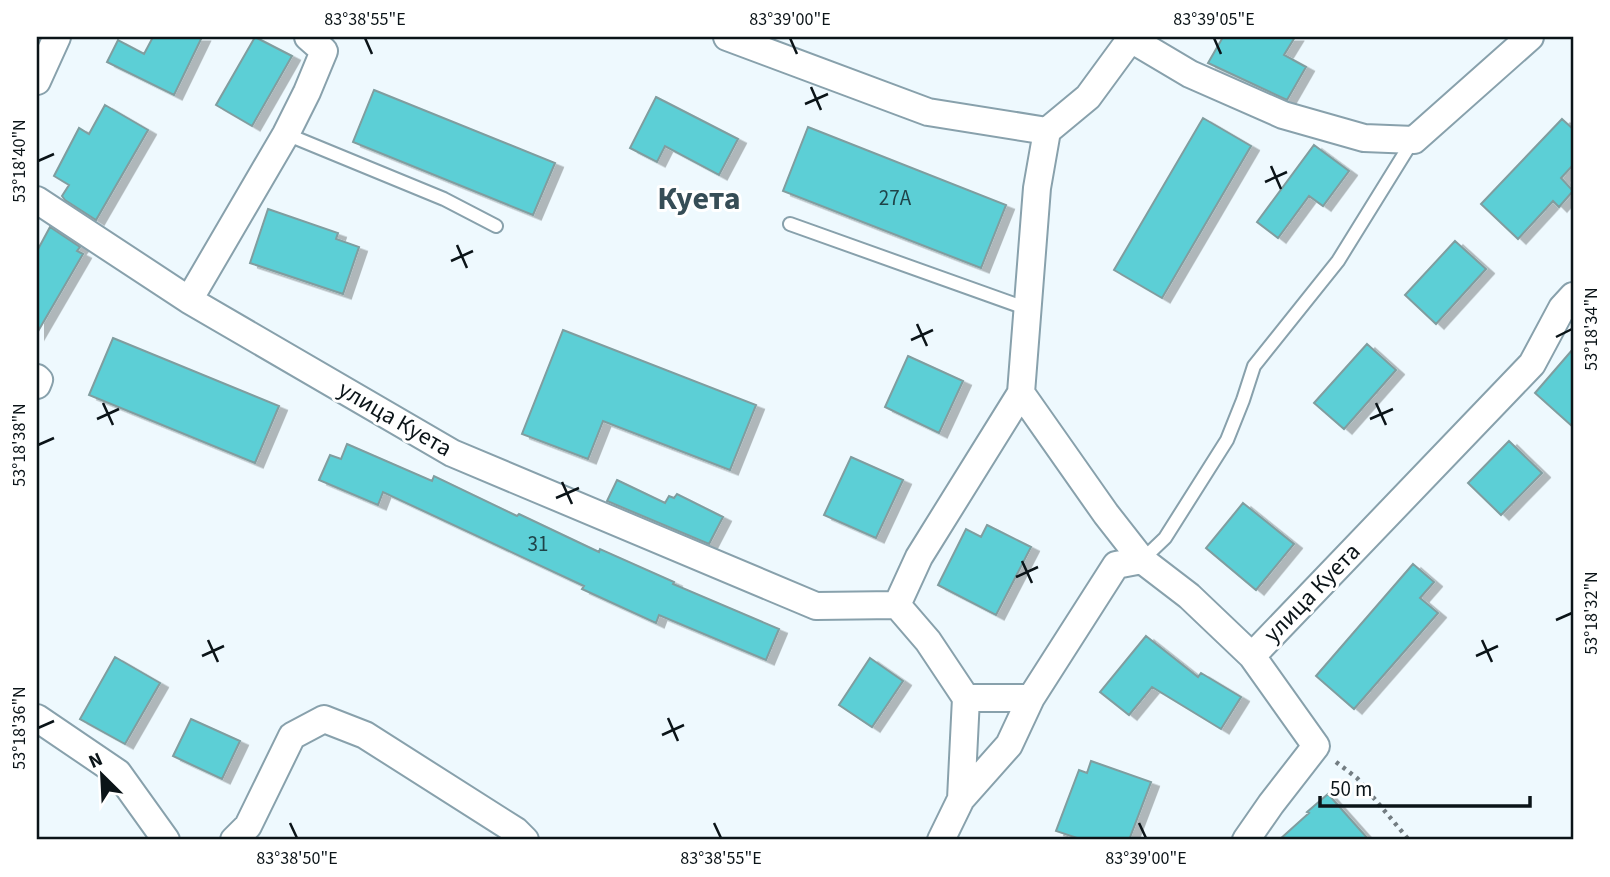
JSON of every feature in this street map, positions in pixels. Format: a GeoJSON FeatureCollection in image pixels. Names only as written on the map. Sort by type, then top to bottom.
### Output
{"type":"FeatureCollection","features":[{"type":"Feature","properties":{"kind":"street"},"geometry":{"type":"LineString","coordinates":[[37,81],[57,37]]}},
{"type":"Feature","properties":{"kind":"street"},"geometry":{"type":"LineString","coordinates":[[189,300],[286,134],[307,92],[324,51],[308,37]]}},
{"type":"Feature","properties":{"kind":"street"},"geometry":{"type":"LineString","coordinates":[[727,37],[928,112],[1047,131]]}},
{"type":"Feature","properties":{"kind":"street"},"geometry":{"type":"LineString","coordinates":[[947,837],[961,799],[966,698],[928,641],[897,605],[919,556],[1021,393],[1037,188],[1047,131],[1088,97],[1132,38],[1190,74],[1283,115],[1364,138],[1414,140],[1530,37]]}},
{"type":"Feature","properties":{"kind":"street","name":"улица Куета"},"geometry":{"type":"LineString","coordinates":[[37,200],[189,300],[452,453],[816,606],[897,605]]}},
{"type":"Feature","properties":{"kind":"street","name":"улица Куета"},"geometry":{"type":"LineString","coordinates":[[1021,393],[1106,514],[1142,560],[1189,596],[1252,656],[1532,363],[1562,308],[1573,296]]}},
{"type":"Feature","properties":{"kind":"street"},"geometry":{"type":"LineString","coordinates":[[37,378],[37,385]]}},
{"type":"Feature","properties":{"kind":"street"},"geometry":{"type":"LineString","coordinates":[[961,799],[1009,745],[1031,698],[1116,565],[1142,560]]}},
{"type":"Feature","properties":{"kind":"street"},"geometry":{"type":"LineString","coordinates":[[1246,840],[1316,746],[1252,656]]}},
{"type":"Feature","properties":{"kind":"street"},"geometry":{"type":"LineString","coordinates":[[966,698],[1031,698]]}},
{"type":"Feature","properties":{"kind":"street"},"geometry":{"type":"LineString","coordinates":[[37,718],[118,772],[166,840]]}},
{"type":"Feature","properties":{"kind":"street"},"geometry":{"type":"LineString","coordinates":[[234,840],[248,826],[292,736],[324,719],[365,735],[516,831],[525,840]]}},
{"type":"Feature","properties":{"kind":"lane"},"geometry":{"type":"LineString","coordinates":[[286,134],[444,199],[496,226]]}},
{"type":"Feature","properties":{"kind":"lane"},"geometry":{"type":"LineString","coordinates":[[1142,560],[1165,538],[1227,440],[1254,366],[1338,261],[1414,140]]}},
{"type":"Feature","properties":{"kind":"lane"},"geometry":{"type":"LineString","coordinates":[[790,224],[1028,310]]}},
{"type":"Feature","properties":{"kind":"path"},"geometry":{"type":"LineString","coordinates":[[1316,746],[1357,778],[1409,840]]}},
{"type":"Feature","properties":{"kind":"building"},"geometry":{"type":"Polygon","coordinates":[[[153,37],[202,37],[174,95],[107,62],[118,40],[144,54],[153,37]]]}},
{"type":"Feature","properties":{"kind":"building"},"geometry":{"type":"Polygon","coordinates":[[[255,37],[292,56],[252,126],[216,105],[255,37]]]}},
{"type":"Feature","properties":{"kind":"building"},"geometry":{"type":"Polygon","coordinates":[[[1223,37],[1295,37],[1284,55],[1306,67],[1287,100],[1208,63],[1223,37]]]}},
{"type":"Feature","properties":{"kind":"building"},"geometry":{"type":"Polygon","coordinates":[[[374,90],[555,163],[533,215],[353,142],[374,90]]]}},
{"type":"Feature","properties":{"kind":"building"},"geometry":{"type":"Polygon","coordinates":[[[656,97],[738,139],[719,175],[665,146],[657,162],[630,148],[656,97]]]}},
{"type":"Feature","properties":{"kind":"building"},"geometry":{"type":"Polygon","coordinates":[[[105,105],[148,130],[96,220],[65,200],[62,196],[69,185],[54,176],[79,128],[89,134],[105,105]]]}},
{"type":"Feature","properties":{"kind":"building"},"geometry":{"type":"Polygon","coordinates":[[[1203,118],[1251,146],[1162,298],[1114,270],[1203,118]]]}},
{"type":"Feature","properties":{"kind":"building"},"geometry":{"type":"Polygon","coordinates":[[[1562,119],[1573,129],[1573,165],[1561,178],[1573,191],[1559,207],[1553,201],[1518,239],[1481,204],[1562,119]]]}},
{"type":"Feature","properties":{"kind":"building"},"geometry":{"type":"Polygon","coordinates":[[[808,127],[1006,205],[981,268],[783,191],[808,127]]]}},
{"type":"Feature","properties":{"kind":"building"},"geometry":{"type":"Polygon","coordinates":[[[1314,145],[1349,171],[1323,206],[1309,196],[1278,238],[1257,222],[1314,145]]]}},
{"type":"Feature","properties":{"kind":"building"},"geometry":{"type":"Polygon","coordinates":[[[268,209],[338,233],[336,239],[359,247],[343,294],[250,263],[268,209]]]}},
{"type":"Feature","properties":{"kind":"building"},"geometry":{"type":"Polygon","coordinates":[[[50,227],[80,247],[77,251],[83,254],[37,333],[37,251],[50,227]]]}},
{"type":"Feature","properties":{"kind":"building"},"geometry":{"type":"Polygon","coordinates":[[[1455,241],[1486,269],[1436,324],[1405,295],[1455,241]]]}},
{"type":"Feature","properties":{"kind":"building"},"geometry":{"type":"Polygon","coordinates":[[[563,330],[756,405],[730,470],[603,421],[588,459],[522,434],[563,330]]]}},
{"type":"Feature","properties":{"kind":"building"},"geometry":{"type":"Polygon","coordinates":[[[113,338],[279,406],[255,463],[89,395],[113,338]]]}},
{"type":"Feature","properties":{"kind":"building"},"geometry":{"type":"Polygon","coordinates":[[[1367,344],[1396,370],[1344,429],[1314,403],[1367,344]]]}},
{"type":"Feature","properties":{"kind":"building"},"geometry":{"type":"Polygon","coordinates":[[[1573,349],[1573,427],[1535,393],[1573,349]]]}},
{"type":"Feature","properties":{"kind":"building"},"geometry":{"type":"Polygon","coordinates":[[[908,356],[963,381],[939,433],[885,407],[908,356]]]}},
{"type":"Feature","properties":{"kind":"building"},"geometry":{"type":"Polygon","coordinates":[[[1509,441],[1542,473],[1501,515],[1468,483],[1509,441]]]}},
{"type":"Feature","properties":{"kind":"building"},"geometry":{"type":"Polygon","coordinates":[[[347,444],[432,481],[434,476],[517,516],[519,514],[599,552],[600,549],[674,582],[673,584],[779,629],[766,660],[659,615],[656,623],[582,589],[584,586],[383,492],[378,505],[319,480],[330,455],[341,459],[347,444]]]}},
{"type":"Feature","properties":{"kind":"building"},"geometry":{"type":"Polygon","coordinates":[[[851,457],[903,480],[876,538],[824,515],[851,457]]]}},
{"type":"Feature","properties":{"kind":"building"},"geometry":{"type":"Polygon","coordinates":[[[617,480],[665,503],[669,496],[674,498],[677,494],[723,517],[709,544],[607,501],[617,480]]]}},
{"type":"Feature","properties":{"kind":"building"},"geometry":{"type":"Polygon","coordinates":[[[1243,503],[1294,544],[1256,590],[1206,548],[1243,503]]]}},
{"type":"Feature","properties":{"kind":"building"},"geometry":{"type":"Polygon","coordinates":[[[987,525],[1031,547],[996,615],[938,585],[966,529],[981,537],[987,525]]]}},
{"type":"Feature","properties":{"kind":"building"},"geometry":{"type":"Polygon","coordinates":[[[1413,564],[1434,582],[1420,598],[1438,613],[1354,709],[1316,676],[1413,564]]]}},
{"type":"Feature","properties":{"kind":"building"},"geometry":{"type":"Polygon","coordinates":[[[1146,636],[1198,677],[1201,673],[1241,697],[1221,729],[1152,687],[1129,715],[1100,692],[1146,636]]]}},
{"type":"Feature","properties":{"kind":"building"},"geometry":{"type":"Polygon","coordinates":[[[115,657],[160,683],[125,744],[80,719],[115,657]]]}},
{"type":"Feature","properties":{"kind":"building"},"geometry":{"type":"Polygon","coordinates":[[[870,658],[903,681],[872,727],[839,705],[870,658]]]}},
{"type":"Feature","properties":{"kind":"building"},"geometry":{"type":"Polygon","coordinates":[[[191,719],[240,741],[222,779],[173,756],[191,719]]]}},
{"type":"Feature","properties":{"kind":"building"},"geometry":{"type":"Polygon","coordinates":[[[1091,761],[1151,782],[1129,840],[1083,840],[1056,831],[1079,770],[1087,773],[1091,761]]]}},
{"type":"Feature","properties":{"kind":"building"},"geometry":{"type":"Polygon","coordinates":[[[1328,794],[1369,840],[1279,840],[1309,813],[1307,812],[1328,794]]]}},
{"type":"Feature","properties":{"kind":"district","name":"Куета"},"geometry":{"type":"Point","coordinates":[699,199]}}]}
